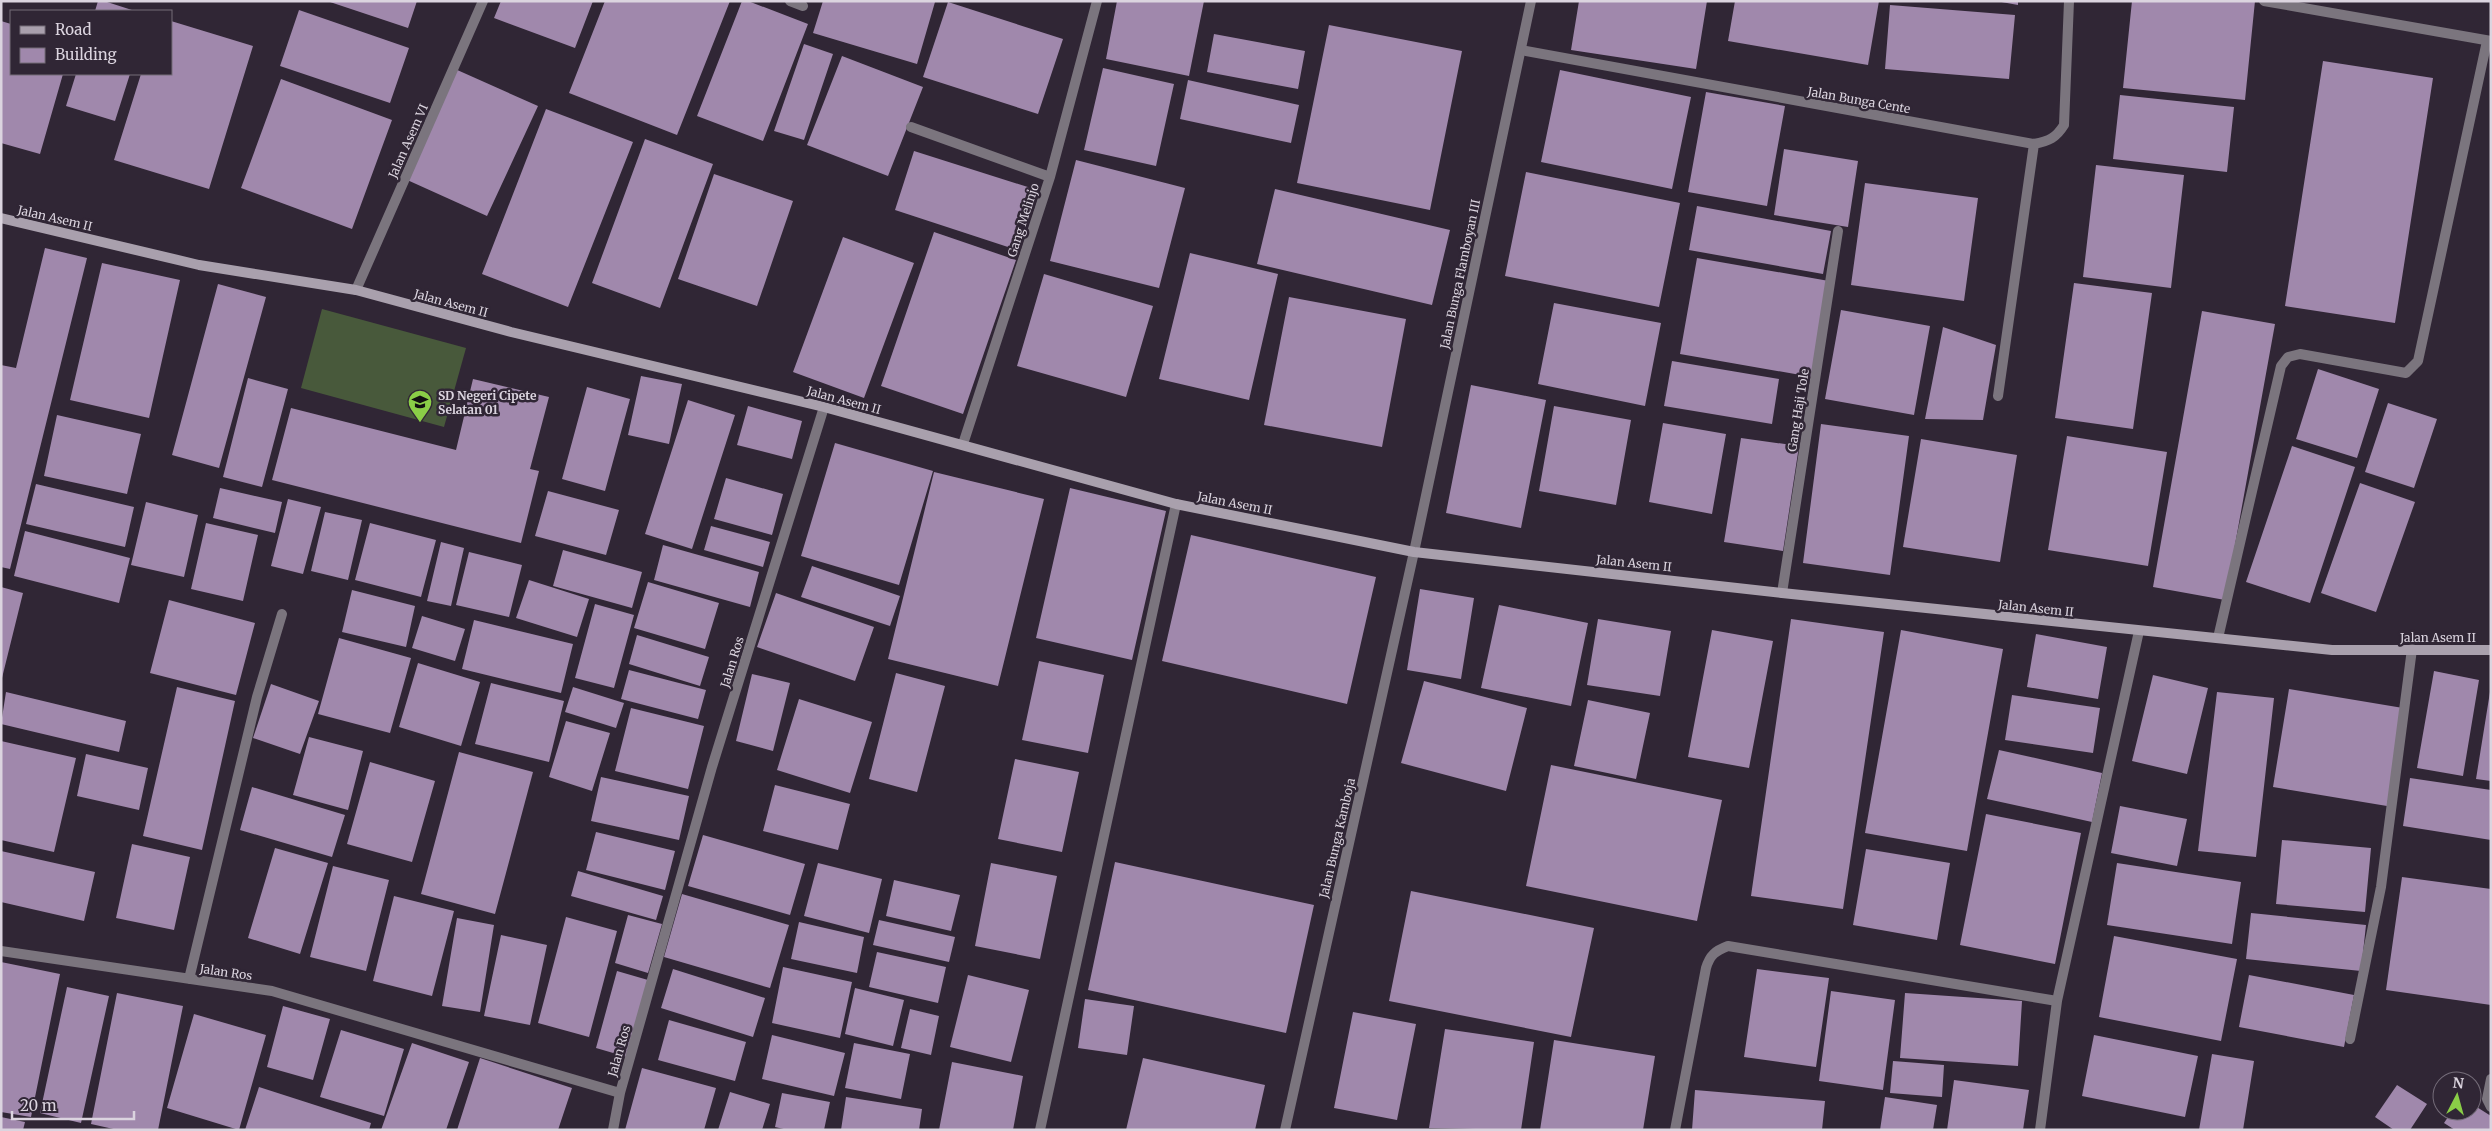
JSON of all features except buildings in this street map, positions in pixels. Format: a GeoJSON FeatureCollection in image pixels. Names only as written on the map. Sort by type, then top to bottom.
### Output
{"type":"FeatureCollection","features":[{"type":"Feature","properties":{"kind":"street","name":"Jalan Asem VI"},"geometry":{"type":"LineString","coordinates":[[356,290],[483,1]]}},
{"type":"Feature","properties":{"kind":"street"},"geometry":{"type":"LineString","coordinates":[[790,1],[803,6]]}},
{"type":"Feature","properties":{"kind":"street","name":"Gang Melinjo"},"geometry":{"type":"LineString","coordinates":[[963,444],[1050,177],[1096,1]]}},
{"type":"Feature","properties":{"kind":"street","name":"Jalan Bunga Flamboyan III"},"geometry":{"type":"LineString","coordinates":[[1414,552],[1531,1]]}},
{"type":"Feature","properties":{"kind":"street"},"geometry":{"type":"LineString","coordinates":[[1998,396],[2034,144],[2050,141],[2058,135],[2064,125],[2069,1]]}},
{"type":"Feature","properties":{"kind":"street"},"geometry":{"type":"LineString","coordinates":[[2218,638],[2281,366],[2288,357],[2300,354],[2406,373],[2418,361],[2489,41],[2264,1]]}},
{"type":"Feature","properties":{"kind":"street","name":"Jalan Bunga Cente"},"geometry":{"type":"LineString","coordinates":[[1521,50],[2034,144]]}},
{"type":"Feature","properties":{"kind":"street"},"geometry":{"type":"LineString","coordinates":[[911,126],[1050,177]]}},
{"type":"Feature","properties":{"kind":"street","name":"Jalan Asem II"},"geometry":{"type":"LineString","coordinates":[[1,218],[199,264],[356,290],[511,332],[824,407],[1176,504],[1414,552],[2139,632],[2332,650],[2491,650]]}},
{"type":"Feature","properties":{"kind":"street","name":"Gang Haji Tole"},"geometry":{"type":"LineString","coordinates":[[1782,593],[1838,231]]}},
{"type":"Feature","properties":{"kind":"street","name":"Jalan Ros"},"geometry":{"type":"LineString","coordinates":[[1,951],[272,991],[620,1093],[712,767],[824,407]]}},
{"type":"Feature","properties":{"kind":"street"},"geometry":{"type":"LineString","coordinates":[[1040,1130],[1176,504]]}},
{"type":"Feature","properties":{"kind":"street","name":"Jalan Bunga Kamboja"},"geometry":{"type":"LineString","coordinates":[[1285,1130],[1414,552]]}},
{"type":"Feature","properties":{"kind":"street"},"geometry":{"type":"LineString","coordinates":[[189,979],[257,697],[282,614]]}},
{"type":"Feature","properties":{"kind":"street"},"geometry":{"type":"LineString","coordinates":[[2040,1130],[2057,1002],[2139,632]]}},
{"type":"Feature","properties":{"kind":"street"},"geometry":{"type":"LineString","coordinates":[[2350,1039],[2381,887],[2412,649]]}},
{"type":"Feature","properties":{"kind":"street"},"geometry":{"type":"LineString","coordinates":[[1675,1130],[1706,968],[1709,957],[1722,948],[1728,946],[2057,1002]]}},
{"type":"Feature","properties":{"kind":"street"},"geometry":{"type":"LineString","coordinates":[[2491,1079],[2487,1099],[2491,1107]]}},
{"type":"Feature","properties":{"kind":"street"},"geometry":{"type":"LineString","coordinates":[[613,1130],[620,1093]]}},
{"type":"Feature","properties":{"kind":"green space"},"geometry":{"type":"Polygon","coordinates":[[[322,309],[466,348],[444,427],[301,388],[322,309]]]}},
{"type":"Feature","properties":{"kind":"place","name":"SD Negeri Cipete Selatan 01"},"geometry":{"type":"Point","coordinates":[420,423]}}]}
